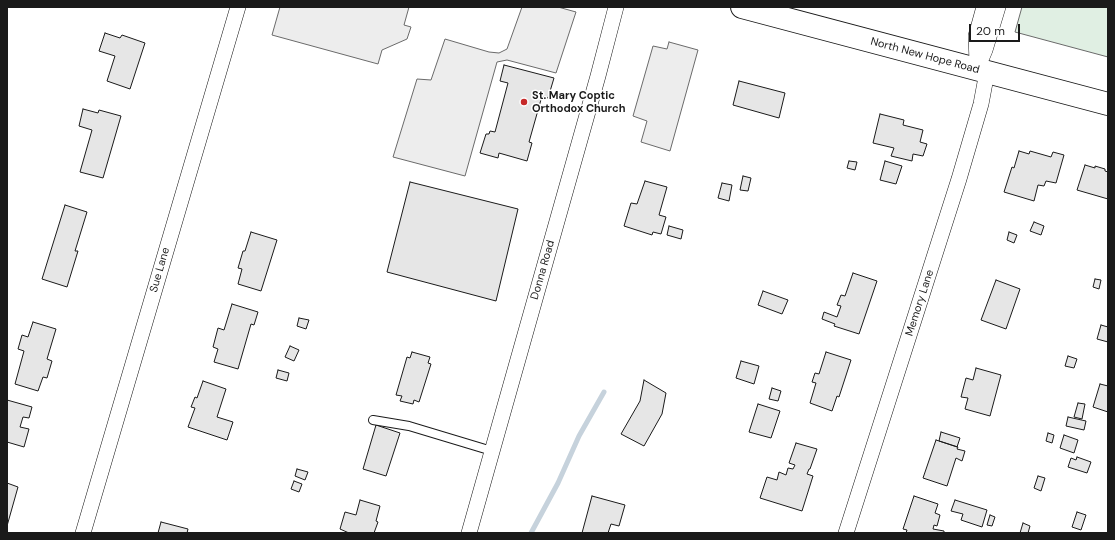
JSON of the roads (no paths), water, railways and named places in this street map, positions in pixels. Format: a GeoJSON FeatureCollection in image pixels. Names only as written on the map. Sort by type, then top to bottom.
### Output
{"type":"FeatureCollection","features":[{"type":"Feature","properties":{"kind":"main road","name":"North New Hope Road"},"geometry":{"type":"LineString","coordinates":[[742,7],[1108,104]]}},
{"type":"Feature","properties":{"kind":"street","name":"Sue Lane"},"geometry":{"type":"LineString","coordinates":[[83,533],[204,117],[238,7]]}},
{"type":"Feature","properties":{"kind":"street","name":"Donna Road"},"geometry":{"type":"LineString","coordinates":[[468,533],[598,76],[616,7]]}},
{"type":"Feature","properties":{"kind":"street"},"geometry":{"type":"LineString","coordinates":[[982,71],[976,36],[984,7]]}},
{"type":"Feature","properties":{"kind":"street"},"geometry":{"type":"LineString","coordinates":[[982,71],[985,50],[998,7]]}},
{"type":"Feature","properties":{"kind":"street","name":"Memory Lane"},"geometry":{"type":"LineString","coordinates":[[846,533],[959,179],[981,104],[982,71]]}},
{"type":"Feature","properties":{"kind":"lane"},"geometry":{"type":"LineString","coordinates":[[373,420],[409,426],[492,451]]}},
{"type":"Feature","properties":{"kind":"waterway"},"geometry":{"type":"LineString","coordinates":[[531,533],[558,483],[579,436],[604,392]]}},
{"type":"Feature","properties":{"kind":"place","name":"St. Mary Coptic Orthodox Church"},"geometry":{"type":"Point","coordinates":[524,102]}}]}
